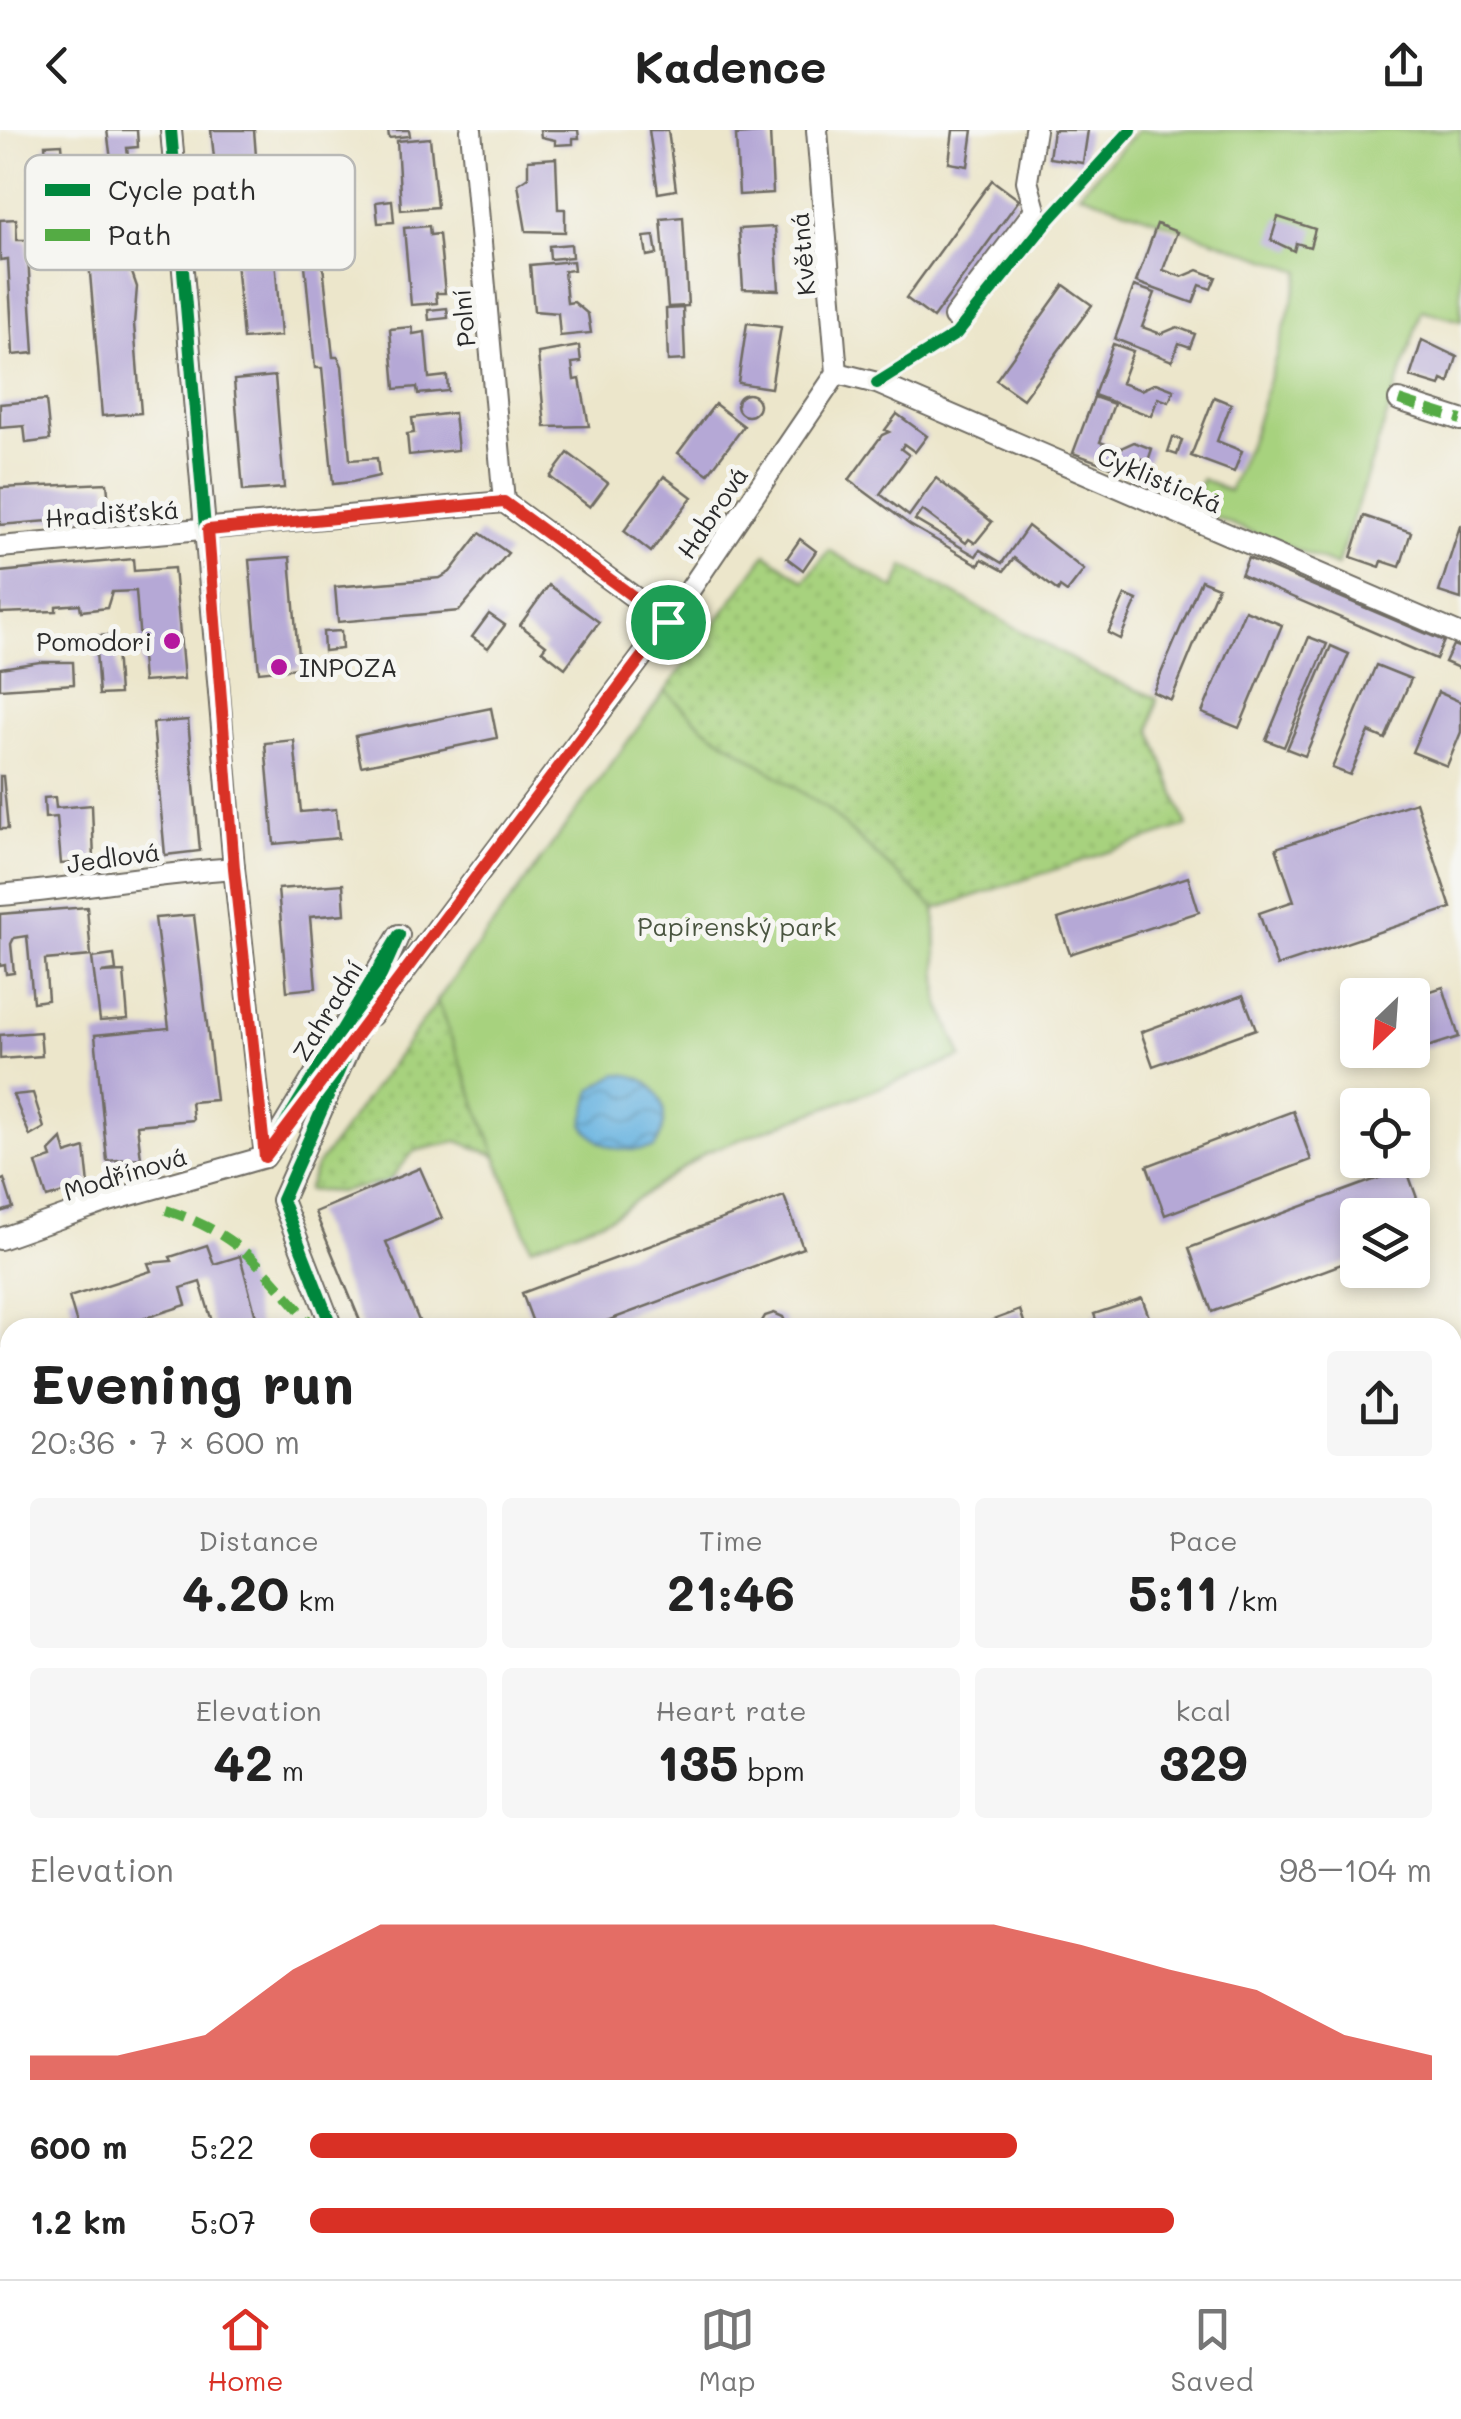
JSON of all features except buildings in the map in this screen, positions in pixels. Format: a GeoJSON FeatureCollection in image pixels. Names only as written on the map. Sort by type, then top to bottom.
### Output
{"type":"FeatureCollection","features":[{"type":"Feature","properties":{"kind":"street","name":"Zahradní"},"geometry":{"type":"LineString","coordinates":[[172,130],[174,155]]}},
{"type":"Feature","properties":{"kind":"street","name":"Polní"},"geometry":{"type":"LineString","coordinates":[[471,130],[504,502]]}},
{"type":"Feature","properties":{"kind":"street","name":"Květná"},"geometry":{"type":"LineString","coordinates":[[816,130],[837,373]]}},
{"type":"Feature","properties":{"kind":"street"},"geometry":{"type":"LineString","coordinates":[[954,317],[1035,210],[1027,181],[1035,130]]}},
{"type":"Feature","properties":{"kind":"street","name":"Zahradní"},"geometry":{"type":"LineString","coordinates":[[185,270],[234,868],[265,1157]]}},
{"type":"Feature","properties":{"kind":"street","name":"Habrová"},"geometry":{"type":"LineString","coordinates":[[265,1157],[668,622],[837,373]]}},
{"type":"Feature","properties":{"kind":"street","name":"Cyklistická"},"geometry":{"type":"LineString","coordinates":[[837,373],[877,382],[1461,635]]}},
{"type":"Feature","properties":{"kind":"street"},"geometry":{"type":"LineString","coordinates":[[1399,400],[1461,420]]}},
{"type":"Feature","properties":{"kind":"street","name":"Hradišťská"},"geometry":{"type":"LineString","coordinates":[[0,546],[504,502]]}},
{"type":"Feature","properties":{"kind":"street"},"geometry":{"type":"LineString","coordinates":[[504,502],[668,622]]}},
{"type":"Feature","properties":{"kind":"street","name":"Jedlová"},"geometry":{"type":"LineString","coordinates":[[0,896],[66,889],[94,880],[234,868]]}},
{"type":"Feature","properties":{"kind":"street","name":"Zahradní"},"geometry":{"type":"LineString","coordinates":[[265,1157],[400,935],[282,1200],[328,1318]]}},
{"type":"Feature","properties":{"kind":"street","name":"Modřínová"},"geometry":{"type":"LineString","coordinates":[[0,1239],[102,1203],[265,1157]]}},
{"type":"Feature","properties":{"kind":"green space"},"geometry":{"type":"Polygon","coordinates":[[[1138,130],[1461,130],[1461,321],[1422,310],[1337,566],[1191,508],[1202,479],[1229,491],[1253,434],[1301,271],[1079,193],[1138,130]]]}},
{"type":"Feature","properties":{"kind":"green space","name":"Papírenský park"},"geometry":{"type":"Polygon","coordinates":[[[829,550],[895,589],[904,566],[1100,675],[1157,698],[1151,730],[1187,826],[935,909],[939,1002],[962,1057],[706,1152],[611,1217],[531,1247],[496,1156],[458,1141],[414,1151],[388,1182],[338,1192],[307,1190],[316,1167],[766,554],[805,581],[829,550]]]}},
{"type":"Feature","properties":{"kind":"green space","name":"Papírenský park"},"geometry":{"type":"Polygon","coordinates":[[[665,691],[705,728],[827,809],[935,909],[939,1002],[962,1057],[706,1152],[611,1217],[531,1247],[437,1001],[665,691]]]}},
{"type":"Feature","properties":{"kind":"water"},"geometry":{"type":"Polygon","coordinates":[[[617,1074],[644,1080],[660,1098],[664,1122],[654,1148],[614,1148],[598,1140],[583,1125],[592,1089],[617,1074]]]}},
{"type":"Feature","properties":{"kind":"marked path"},"geometry":{"type":"LineString","coordinates":[[1399,400],[1461,420]]}},
{"type":"Feature","properties":{"kind":"marked path"},"geometry":{"type":"LineString","coordinates":[[166,1210],[234,1243],[306,1318]]}},
{"type":"Feature","properties":{"kind":"cycle path"},"geometry":{"type":"LineString","coordinates":[[171,130],[173,155]]}},
{"type":"Feature","properties":{"kind":"cycle path"},"geometry":{"type":"LineString","coordinates":[[877,383],[956,334],[1047,222],[1131,130]]}},
{"type":"Feature","properties":{"kind":"cycle path"},"geometry":{"type":"LineString","coordinates":[[183,270],[234,868],[265,1157],[399,935],[282,1200],[328,1318]]}},
{"type":"Feature","properties":{"kind":"place","name":"Pomodori"},"geometry":{"type":"Point","coordinates":[172,641]}},
{"type":"Feature","properties":{"kind":"place","name":"INPOZA"},"geometry":{"type":"Point","coordinates":[279,667]}},
{"type":"Feature","properties":{"kind":"route"},"geometry":{"type":"LineString","coordinates":[[504,502],[668,622],[265,1157],[234,868],[208,530],[504,502]]}}]}
